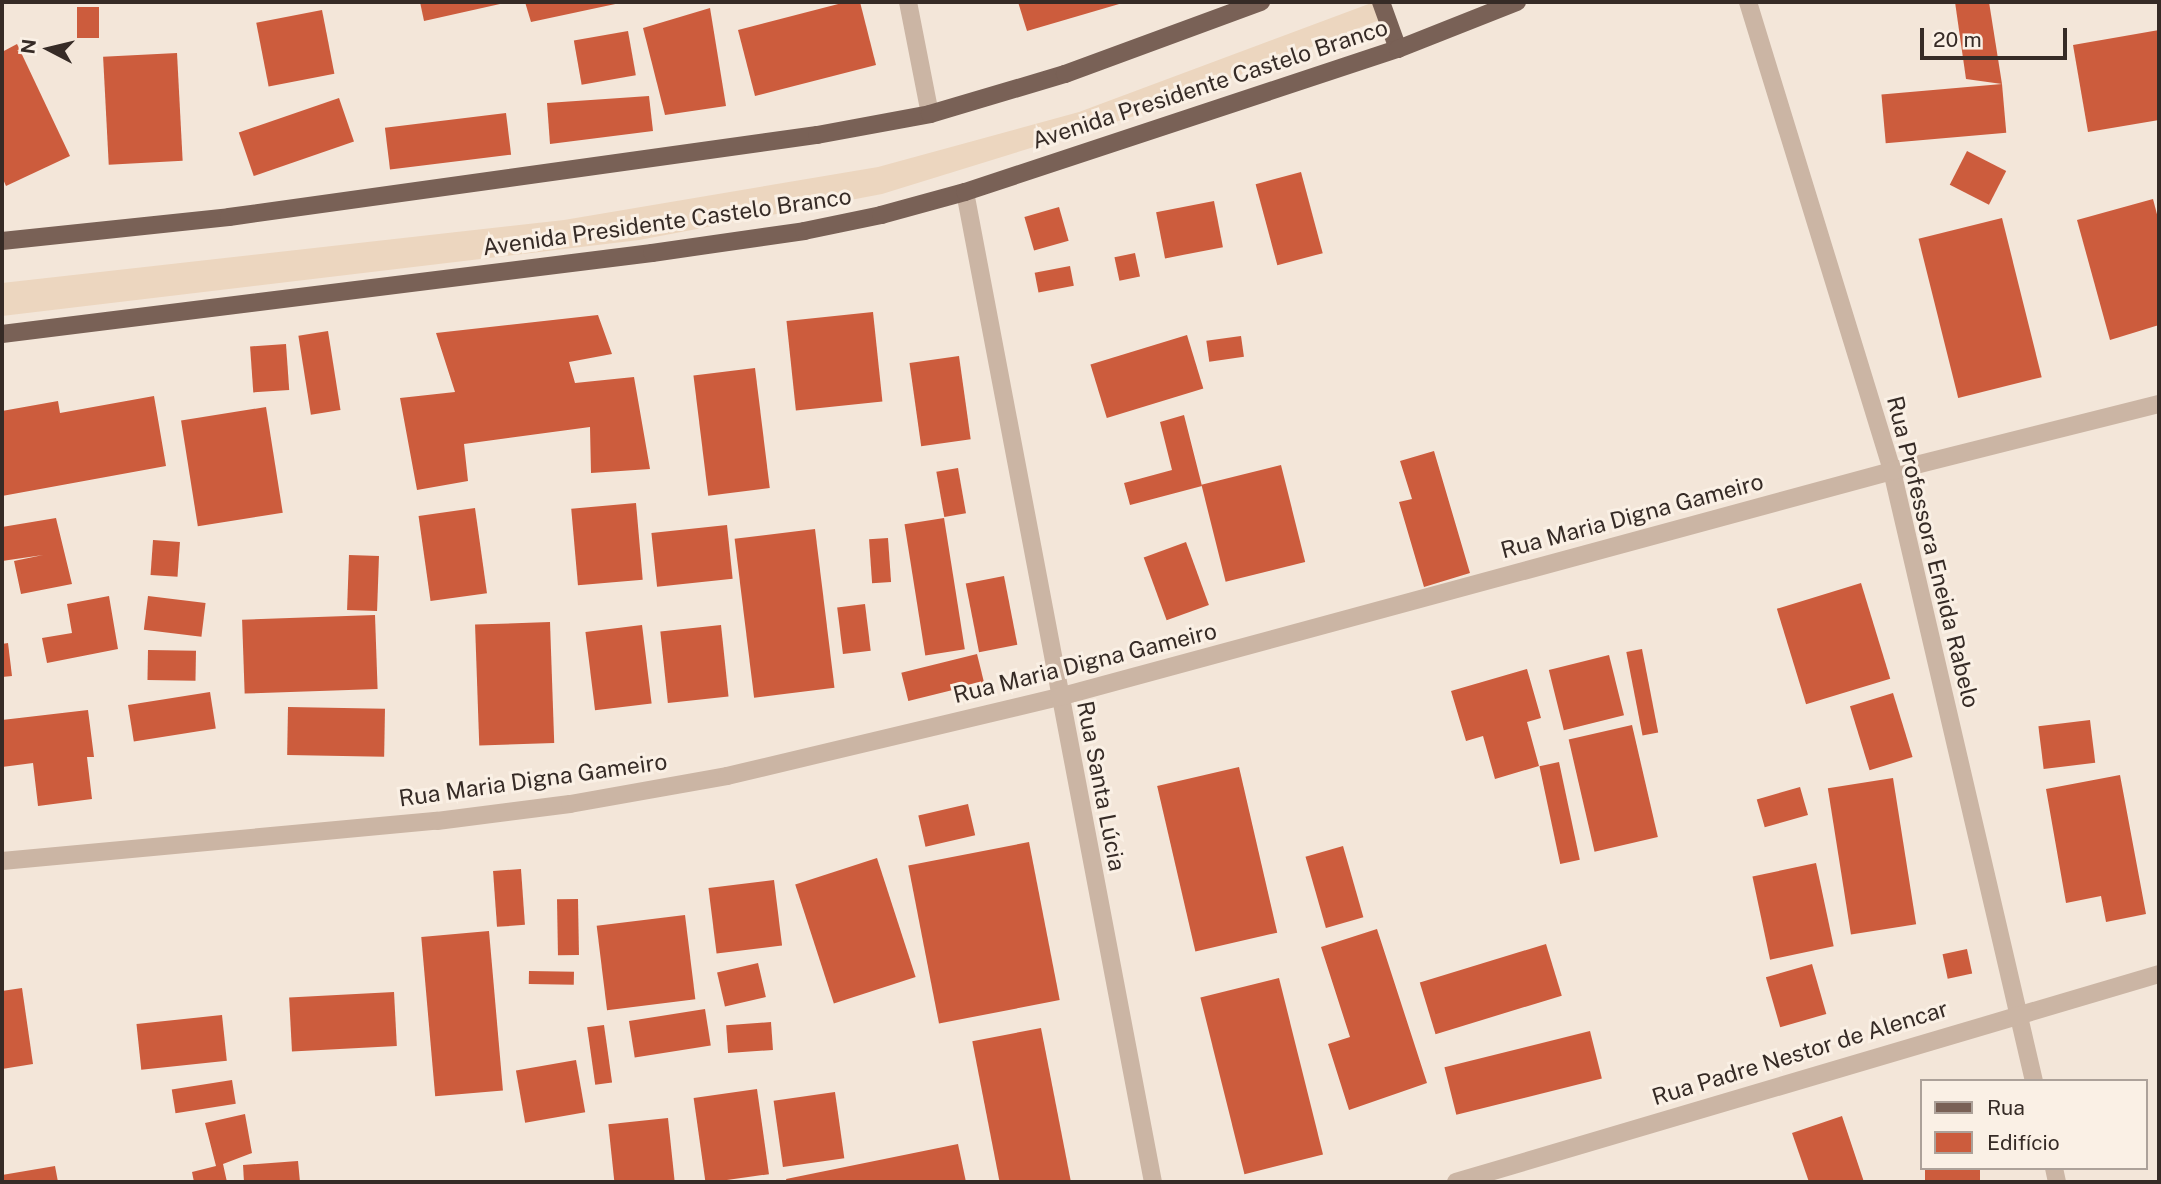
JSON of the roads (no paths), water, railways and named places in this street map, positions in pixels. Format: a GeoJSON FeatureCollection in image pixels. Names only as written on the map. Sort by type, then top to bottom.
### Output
{"type":"FeatureCollection","features":[{"type":"Feature","properties":{"kind":"main road"},"geometry":{"type":"LineString","coordinates":[[2,241],[229,217],[817,135],[930,114],[1065,74],[1261,2]]}},
{"type":"Feature","properties":{"kind":"main road"},"geometry":{"type":"LineString","coordinates":[[1381,2],[1398,49]]}},
{"type":"Feature","properties":{"kind":"main road","name":"Avenida Presidente Castelo Branco"},"geometry":{"type":"LineString","coordinates":[[2,334],[790,233],[965,192],[1398,49],[1517,2]]}},
{"type":"Feature","properties":{"kind":"street"},"geometry":{"type":"LineString","coordinates":[[908,2],[930,114]]}},
{"type":"Feature","properties":{"kind":"street","name":"Rua Professora Eneida Rabelo"},"geometry":{"type":"LineString","coordinates":[[1748,2],[1892,471],[2034,1079]]}},
{"type":"Feature","properties":{"kind":"street","name":"Rua Santa Lúcia"},"geometry":{"type":"LineString","coordinates":[[965,192],[1153,1182]]}},
{"type":"Feature","properties":{"kind":"street","name":"Rua Maria Digna Gameiro"},"geometry":{"type":"LineString","coordinates":[[2,861],[437,821],[570,804],[727,776],[1059,697],[1892,471],[2159,404]]}},
{"type":"Feature","properties":{"kind":"street","name":"Rua Padre Nestor de Alencar"},"geometry":{"type":"LineString","coordinates":[[1456,1182],[2018,1013],[2159,974]]}}]}
